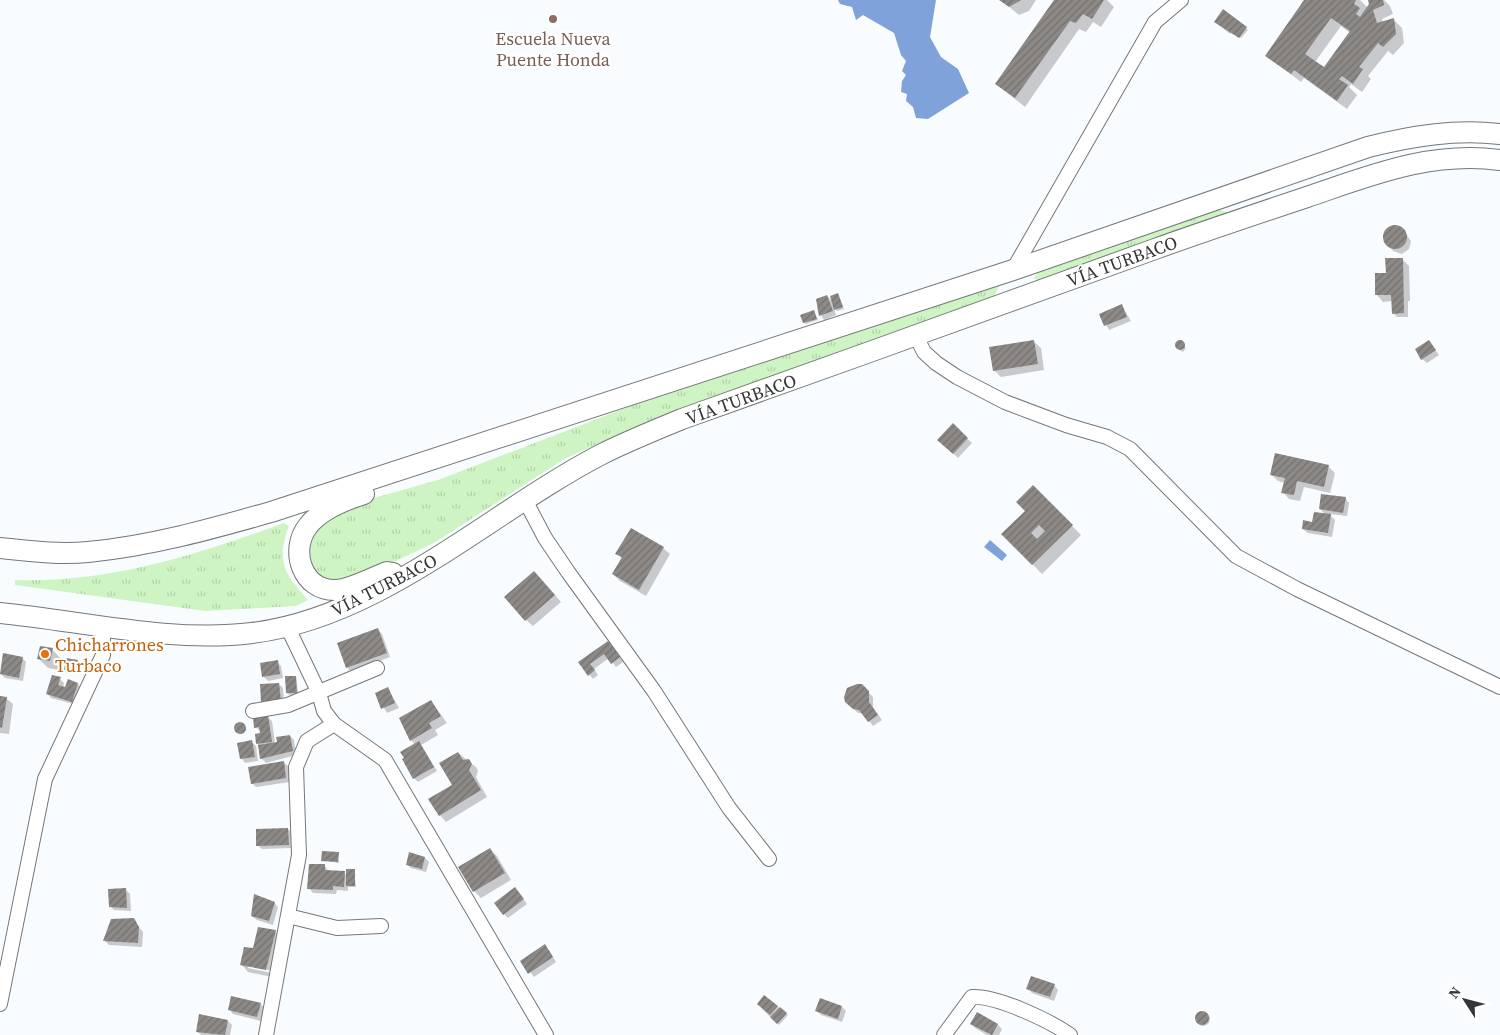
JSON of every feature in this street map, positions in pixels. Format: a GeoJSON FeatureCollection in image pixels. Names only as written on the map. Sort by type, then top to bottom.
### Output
{"type":"FeatureCollection","features":[{"type":"Feature","properties":{"kind":"highway","name":"VÍA TURBACO"},"geometry":{"type":"LineString","coordinates":[[0,548],[40,552],[86,552],[181,537],[271,512],[1012,270],[1368,148],[1416,136],[1445,132],[1500,134]]}},
{"type":"Feature","properties":{"kind":"highway","name":"VÍA TURBACO"},"geometry":{"type":"LineString","coordinates":[[0,613],[103,626],[211,636],[254,633],[328,614],[407,575],[446,553],[526,500],[602,454],[645,434],[1194,235],[1400,166],[1445,158],[1476,157],[1500,160]]}},
{"type":"Feature","properties":{"kind":"highway"},"geometry":{"type":"LineString","coordinates":[[407,575],[387,572],[338,590],[326,589],[310,580],[304,573],[298,553],[301,536],[314,520],[349,499],[493,449],[517,432]]}},
{"type":"Feature","properties":{"kind":"street"},"geometry":{"type":"LineString","coordinates":[[1012,270],[1154,22],[1181,0]]}},
{"type":"Feature","properties":{"kind":"street"},"geometry":{"type":"LineString","coordinates":[[916,336],[924,352],[936,364],[957,377],[1005,402],[1066,425],[1107,437],[1130,449],[1236,556],[1297,589],[1500,687]]}},
{"type":"Feature","properties":{"kind":"street"},"geometry":{"type":"LineString","coordinates":[[526,500],[545,538],[568,572],[654,691],[729,808],[769,859]]}},
{"type":"Feature","properties":{"kind":"street"},"geometry":{"type":"LineString","coordinates":[[0,1004],[46,779],[103,655],[103,626]]}},
{"type":"Feature","properties":{"kind":"street"},"geometry":{"type":"LineString","coordinates":[[287,626],[319,693],[324,711],[334,724],[384,760],[546,1035]]}},
{"type":"Feature","properties":{"kind":"street"},"geometry":{"type":"LineString","coordinates":[[253,710],[288,705],[377,668]]}},
{"type":"Feature","properties":{"kind":"street"},"geometry":{"type":"LineString","coordinates":[[266,1035],[299,855],[296,766],[307,741],[334,724]]}},
{"type":"Feature","properties":{"kind":"street"},"geometry":{"type":"LineString","coordinates":[[288,916],[337,928],[381,926]]}},
{"type":"Feature","properties":{"kind":"street"},"geometry":{"type":"LineString","coordinates":[[944,1035],[972,997],[982,996],[999,1001],[1070,1035]]}},
{"type":"Feature","properties":{"kind":"green space"},"geometry":{"type":"Polygon","coordinates":[[[1214,208],[1230,213],[1040,282],[1034,278],[1039,271],[1214,208]]]}},
{"type":"Feature","properties":{"kind":"green space"},"geometry":{"type":"Polygon","coordinates":[[[1001,282],[994,297],[667,414],[564,459],[434,543],[355,580],[336,584],[318,575],[308,565],[305,550],[312,532],[330,516],[356,503],[438,480],[636,404],[1001,282]]]}},
{"type":"Feature","properties":{"kind":"green space"},"geometry":{"type":"Polygon","coordinates":[[[284,523],[289,526],[283,549],[285,566],[293,582],[308,600],[296,606],[205,611],[15,585],[15,580],[85,577],[152,565],[218,546],[284,523]]]}},
{"type":"Feature","properties":{"kind":"water"},"geometry":{"type":"Polygon","coordinates":[[[838,0],[936,0],[930,37],[941,57],[958,69],[969,93],[928,119],[916,118],[913,107],[906,101],[907,94],[901,92],[902,81],[906,75],[902,71],[906,61],[901,55],[894,33],[863,15],[856,20],[852,7],[840,4],[838,0]]]}},
{"type":"Feature","properties":{"kind":"water"},"geometry":{"type":"Polygon","coordinates":[[[990,540],[1007,555],[1002,561],[984,547],[990,540]]]}},
{"type":"Feature","properties":{"kind":"building"},"geometry":{"type":"Polygon","coordinates":[[[999,0],[1021,0],[1009,7],[999,0]]]}},
{"type":"Feature","properties":{"kind":"building"},"geometry":{"type":"Polygon","coordinates":[[[1054,0],[1104,0],[1092,19],[1083,14],[1076,23],[1070,21],[1015,98],[995,84],[1054,0]]]}},
{"type":"Feature","properties":{"kind":"building"},"geometry":{"type":"Polygon","coordinates":[[[1304,0],[1356,0],[1354,4],[1360,8],[1356,14],[1360,17],[1369,4],[1368,0],[1383,0],[1384,5],[1373,10],[1377,23],[1394,18],[1396,34],[1383,47],[1378,43],[1359,67],[1363,69],[1353,84],[1342,76],[1339,79],[1348,85],[1337,101],[1294,70],[1291,74],[1265,56],[1304,0]],[[1331,18],[1305,54],[1324,67],[1350,31],[1331,18]]]}},
{"type":"Feature","properties":{"kind":"building"},"geometry":{"type":"Polygon","coordinates":[[[1223,9],[1247,27],[1239,38],[1214,22],[1223,9]]]}},
{"type":"Feature","properties":{"kind":"building"},"geometry":{"type":"Polygon","coordinates":[[[1395,225],[1404,228],[1407,237],[1404,246],[1395,249],[1386,246],[1383,237],[1386,228],[1395,225]]]}},
{"type":"Feature","properties":{"kind":"building"},"geometry":{"type":"Polygon","coordinates":[[[1385,258],[1403,258],[1404,313],[1392,314],[1391,295],[1375,295],[1375,273],[1386,273],[1385,258]]]}},
{"type":"Feature","properties":{"kind":"building"},"geometry":{"type":"Polygon","coordinates":[[[838,293],[843,307],[834,310],[830,296],[838,293]]]}},
{"type":"Feature","properties":{"kind":"building"},"geometry":{"type":"Polygon","coordinates":[[[827,295],[833,311],[819,316],[816,299],[827,295]]]}},
{"type":"Feature","properties":{"kind":"building"},"geometry":{"type":"Polygon","coordinates":[[[1122,304],[1127,317],[1104,326],[1099,314],[1122,304]]]}},
{"type":"Feature","properties":{"kind":"building"},"geometry":{"type":"Polygon","coordinates":[[[814,310],[817,319],[803,323],[800,315],[814,310]]]}},
{"type":"Feature","properties":{"kind":"building"},"geometry":{"type":"Polygon","coordinates":[[[1034,340],[1038,364],[993,371],[989,347],[1034,340]]]}},
{"type":"Feature","properties":{"kind":"building"},"geometry":{"type":"Polygon","coordinates":[[[1178,340],[1182,340],[1185,345],[1184,349],[1178,350],[1175,347],[1175,343],[1178,340]]]}},
{"type":"Feature","properties":{"kind":"building"},"geometry":{"type":"Polygon","coordinates":[[[1429,340],[1436,350],[1421,360],[1415,349],[1429,340]]]}},
{"type":"Feature","properties":{"kind":"building"},"geometry":{"type":"Polygon","coordinates":[[[953,423],[968,438],[953,454],[937,440],[953,423]]]}},
{"type":"Feature","properties":{"kind":"building"},"geometry":{"type":"Polygon","coordinates":[[[1275,453],[1329,465],[1324,487],[1297,481],[1294,495],[1281,493],[1285,478],[1270,475],[1275,453]]]}},
{"type":"Feature","properties":{"kind":"building"},"geometry":{"type":"Polygon","coordinates":[[[1033,485],[1073,525],[1032,565],[1001,534],[1025,511],[1016,502],[1033,485]],[[1039,525],[1031,533],[1037,539],[1045,531],[1039,525]]]}},
{"type":"Feature","properties":{"kind":"building"},"geometry":{"type":"Polygon","coordinates":[[[1321,494],[1346,497],[1343,513],[1319,509],[1321,494]]]}},
{"type":"Feature","properties":{"kind":"building"},"geometry":{"type":"Polygon","coordinates":[[[1314,512],[1331,514],[1328,533],[1302,529],[1303,520],[1312,522],[1314,512]]]}},
{"type":"Feature","properties":{"kind":"building"},"geometry":{"type":"Polygon","coordinates":[[[631,528],[664,547],[639,590],[612,574],[622,557],[615,554],[631,528]]]}},
{"type":"Feature","properties":{"kind":"building"},"geometry":{"type":"Polygon","coordinates":[[[534,571],[555,595],[525,621],[504,597],[534,571]]]}},
{"type":"Feature","properties":{"kind":"building"},"geometry":{"type":"Polygon","coordinates":[[[378,628],[387,653],[346,668],[337,643],[378,628]]]}},
{"type":"Feature","properties":{"kind":"building"},"geometry":{"type":"Polygon","coordinates":[[[608,641],[620,657],[611,664],[604,654],[590,664],[595,670],[588,676],[578,662],[608,641]]]}},
{"type":"Feature","properties":{"kind":"building","name":"Chicharrones Turbaco"},"geometry":{"type":"Polygon","coordinates":[[[40,646],[53,648],[50,661],[37,659],[40,646]]]}},
{"type":"Feature","properties":{"kind":"building"},"geometry":{"type":"Polygon","coordinates":[[[3,653],[23,657],[19,678],[0,674],[3,653]]]}},
{"type":"Feature","properties":{"kind":"building"},"geometry":{"type":"Polygon","coordinates":[[[66,658],[78,660],[75,672],[64,670],[66,658]]]}},
{"type":"Feature","properties":{"kind":"building"},"geometry":{"type":"Polygon","coordinates":[[[278,660],[280,674],[262,677],[260,663],[278,660]]]}},
{"type":"Feature","properties":{"kind":"building"},"geometry":{"type":"Polygon","coordinates":[[[52,675],[61,677],[58,685],[65,687],[68,679],[78,683],[72,702],[46,694],[52,675]]]}},
{"type":"Feature","properties":{"kind":"building"},"geometry":{"type":"Polygon","coordinates":[[[285,676],[296,676],[297,693],[286,693],[285,676]]]}},
{"type":"Feature","properties":{"kind":"building"},"geometry":{"type":"Polygon","coordinates":[[[279,683],[281,701],[261,702],[260,684],[279,683]]]}},
{"type":"Feature","properties":{"kind":"building"},"geometry":{"type":"Polygon","coordinates":[[[862,684],[869,691],[869,702],[878,715],[868,722],[859,710],[853,709],[845,702],[844,697],[847,688],[862,684]]]}},
{"type":"Feature","properties":{"kind":"building"},"geometry":{"type":"Polygon","coordinates":[[[388,687],[395,703],[381,709],[375,693],[388,687]]]}},
{"type":"Feature","properties":{"kind":"building"},"geometry":{"type":"Polygon","coordinates":[[[0,696],[7,697],[2,728],[0,727],[0,696]]]}},
{"type":"Feature","properties":{"kind":"building"},"geometry":{"type":"Polygon","coordinates":[[[431,700],[441,716],[429,723],[432,728],[410,741],[399,718],[431,700]]]}},
{"type":"Feature","properties":{"kind":"building"},"geometry":{"type":"Polygon","coordinates":[[[268,715],[272,742],[256,744],[255,734],[260,733],[259,727],[254,728],[253,717],[268,715]]]}},
{"type":"Feature","properties":{"kind":"building"},"geometry":{"type":"Polygon","coordinates":[[[240,722],[246,728],[240,734],[234,728],[240,722]]]}},
{"type":"Feature","properties":{"kind":"building"},"geometry":{"type":"Polygon","coordinates":[[[290,735],[293,751],[260,759],[258,745],[277,742],[276,737],[290,735]]]}},
{"type":"Feature","properties":{"kind":"building"},"geometry":{"type":"Polygon","coordinates":[[[252,740],[255,757],[240,759],[237,743],[252,740]]]}},
{"type":"Feature","properties":{"kind":"building"},"geometry":{"type":"Polygon","coordinates":[[[419,741],[434,767],[413,779],[400,752],[419,741]]]}},
{"type":"Feature","properties":{"kind":"building"},"geometry":{"type":"Polygon","coordinates":[[[458,752],[463,760],[469,759],[472,764],[469,770],[481,790],[439,816],[428,799],[452,785],[439,763],[458,752]]]}},
{"type":"Feature","properties":{"kind":"building"},"geometry":{"type":"Polygon","coordinates":[[[284,761],[286,778],[251,784],[248,767],[284,761]]]}},
{"type":"Feature","properties":{"kind":"building"},"geometry":{"type":"Polygon","coordinates":[[[288,828],[289,845],[256,846],[256,829],[288,828]]]}},
{"type":"Feature","properties":{"kind":"building"},"geometry":{"type":"Polygon","coordinates":[[[490,848],[505,873],[473,892],[458,867],[490,848]]]}},
{"type":"Feature","properties":{"kind":"building"},"geometry":{"type":"Polygon","coordinates":[[[322,851],[339,852],[338,862],[321,861],[322,851]]]}},
{"type":"Feature","properties":{"kind":"building"},"geometry":{"type":"Polygon","coordinates":[[[409,852],[425,857],[422,869],[406,865],[409,852]]]}},
{"type":"Feature","properties":{"kind":"building"},"geometry":{"type":"Polygon","coordinates":[[[309,864],[325,864],[325,870],[345,871],[344,887],[333,886],[333,890],[307,889],[309,864]]]}},
{"type":"Feature","properties":{"kind":"building"},"geometry":{"type":"Polygon","coordinates":[[[346,869],[355,869],[355,886],[346,886],[346,869]]]}},
{"type":"Feature","properties":{"kind":"building"},"geometry":{"type":"Polygon","coordinates":[[[515,887],[524,899],[503,915],[494,903],[515,887]]]}},
{"type":"Feature","properties":{"kind":"building"},"geometry":{"type":"Polygon","coordinates":[[[126,888],[127,908],[109,907],[108,889],[126,888]]]}},
{"type":"Feature","properties":{"kind":"building"},"geometry":{"type":"Polygon","coordinates":[[[254,894],[275,902],[269,921],[251,916],[254,894]]]}},
{"type":"Feature","properties":{"kind":"building"},"geometry":{"type":"Polygon","coordinates":[[[134,918],[139,927],[138,943],[103,941],[111,919],[134,918]]]}},
{"type":"Feature","properties":{"kind":"building"},"geometry":{"type":"Polygon","coordinates":[[[258,927],[276,930],[266,970],[240,965],[244,947],[253,948],[258,927]]]}},
{"type":"Feature","properties":{"kind":"building"},"geometry":{"type":"Polygon","coordinates":[[[545,944],[553,957],[528,974],[520,961],[545,944]]]}},
{"type":"Feature","properties":{"kind":"building"},"geometry":{"type":"Polygon","coordinates":[[[1031,976],[1055,984],[1050,997],[1026,989],[1031,976]]]}},
{"type":"Feature","properties":{"kind":"building"},"geometry":{"type":"Polygon","coordinates":[[[764,995],[778,1006],[770,1015],[757,1004],[764,995]]]}},
{"type":"Feature","properties":{"kind":"building"},"geometry":{"type":"Polygon","coordinates":[[[231,996],[261,1003],[257,1017],[228,1010],[231,996]]]}},
{"type":"Feature","properties":{"kind":"building"},"geometry":{"type":"Polygon","coordinates":[[[820,998],[842,1006],[838,1019],[815,1011],[820,998]]]}},
{"type":"Feature","properties":{"kind":"building"},"geometry":{"type":"Polygon","coordinates":[[[780,1007],[787,1013],[777,1024],[770,1017],[780,1007]]]}},
{"type":"Feature","properties":{"kind":"building"},"geometry":{"type":"Polygon","coordinates":[[[1199,1011],[1205,1011],[1209,1018],[1205,1025],[1199,1025],[1195,1021],[1195,1015],[1199,1011]]]}},
{"type":"Feature","properties":{"kind":"building"},"geometry":{"type":"Polygon","coordinates":[[[977,1012],[998,1024],[992,1035],[970,1024],[977,1012]]]}},
{"type":"Feature","properties":{"kind":"building"},"geometry":{"type":"Polygon","coordinates":[[[199,1014],[228,1020],[225,1035],[196,1032],[199,1014]]]}},
{"type":"Feature","properties":{"kind":"place","name":"Escuela Nueva Puente Honda"},"geometry":{"type":"Point","coordinates":[553,19]}},
{"type":"Feature","properties":{"kind":"place","name":"Chicharrones Turbaco"},"geometry":{"type":"Point","coordinates":[45,654]}}]}
